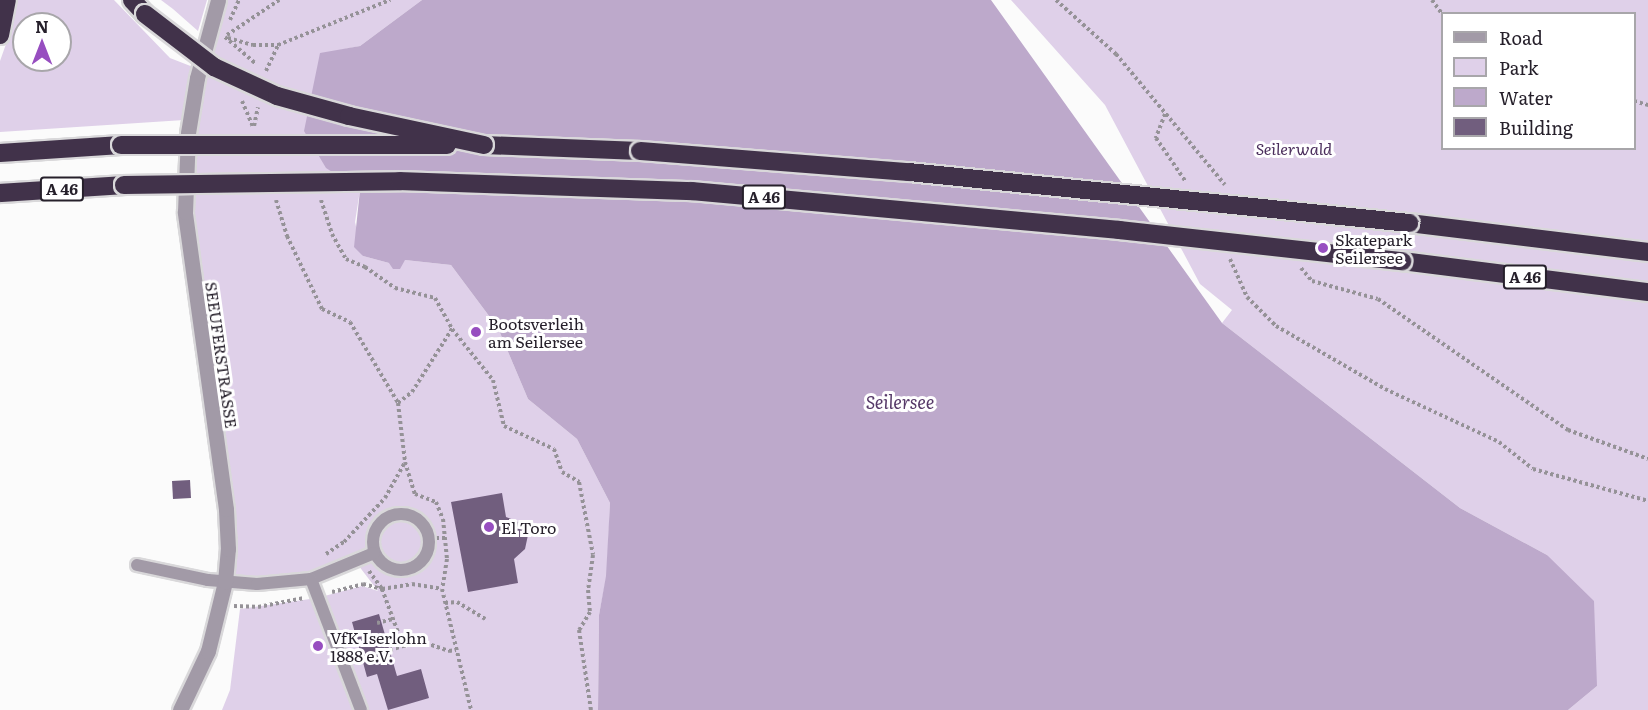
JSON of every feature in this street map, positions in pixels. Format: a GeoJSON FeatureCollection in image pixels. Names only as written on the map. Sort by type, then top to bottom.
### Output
{"type":"FeatureCollection","features":[{"type":"Feature","properties":{"kind":"highway"},"geometry":{"type":"LineString","coordinates":[[0,35],[7,0]]}},
{"type":"Feature","properties":{"kind":"highway"},"geometry":{"type":"LineString","coordinates":[[132,0],[145,14],[214,67],[277,96],[349,116],[484,145]]}},
{"type":"Feature","properties":{"kind":"highway","name":"A 46"},"geometry":{"type":"LineString","coordinates":[[0,153],[122,146],[484,145],[640,151],[909,172],[1409,223],[1648,252]]}},
{"type":"Feature","properties":{"kind":"highway","name":"A 46"},"geometry":{"type":"LineString","coordinates":[[0,193],[124,184],[399,182],[692,191],[1119,230],[1402,261],[1648,292]]}},
{"type":"Feature","properties":{"kind":"street","name":"SEEUFERSTRASSE"},"geometry":{"type":"LineString","coordinates":[[180,710],[197,679],[220,606],[225,582],[226,509],[185,212],[188,133],[197,78],[218,0]]}},
{"type":"Feature","properties":{"kind":"lane"},"geometry":{"type":"LineString","coordinates":[[390,516],[413,516],[424,524],[430,538],[425,559],[407,570],[389,568],[374,553],[376,529],[390,516]]}},
{"type":"Feature","properties":{"kind":"lane"},"geometry":{"type":"LineString","coordinates":[[137,565],[225,582],[257,584],[310,579],[374,553]]}},
{"type":"Feature","properties":{"kind":"lane"},"geometry":{"type":"LineString","coordinates":[[310,579],[361,710]]}},
{"type":"Feature","properties":{"kind":"path"},"geometry":{"type":"LineString","coordinates":[[279,0],[224,36],[253,45],[278,45],[390,0]]}},
{"type":"Feature","properties":{"kind":"path"},"geometry":{"type":"LineString","coordinates":[[1432,0],[1441,12]]}},
{"type":"Feature","properties":{"kind":"path"},"geometry":{"type":"LineString","coordinates":[[263,84],[278,45]]}},
{"type":"Feature","properties":{"kind":"path"},"geometry":{"type":"LineString","coordinates":[[257,139],[253,128],[261,95]]}},
{"type":"Feature","properties":{"kind":"path"},"geometry":{"type":"LineString","coordinates":[[1165,114],[1156,138],[1188,186]]}},
{"type":"Feature","properties":{"kind":"path"},"geometry":{"type":"LineString","coordinates":[[274,193],[287,236],[322,309],[350,322],[398,403],[405,462],[415,494],[436,502],[446,538],[442,589],[471,710]]}},
{"type":"Feature","properties":{"kind":"path"},"geometry":{"type":"LineString","coordinates":[[1227,253],[1247,297],[1276,326],[1385,389],[1498,442],[1533,469],[1648,501]]}},
{"type":"Feature","properties":{"kind":"path"},"geometry":{"type":"LineString","coordinates":[[398,403],[412,392],[452,329],[493,380],[504,426],[554,449],[562,472],[579,482],[593,555],[588,590],[590,612],[579,630],[591,710]]}},
{"type":"Feature","properties":{"kind":"path"},"geometry":{"type":"LineString","coordinates":[[322,557],[344,542],[371,513],[405,462]]}},
{"type":"Feature","properties":{"kind":"path"},"geometry":{"type":"LineString","coordinates":[[430,538],[446,538]]}},
{"type":"Feature","properties":{"kind":"path"},"geometry":{"type":"LineString","coordinates":[[359,558],[382,589],[403,646]]}},
{"type":"Feature","properties":{"kind":"path"},"geometry":{"type":"LineString","coordinates":[[220,606],[258,607],[363,584],[382,589],[412,584],[442,589]]}},
{"type":"Feature","properties":{"kind":"path"},"geometry":{"type":"LineString","coordinates":[[445,603],[457,602],[485,619]]}},
{"type":"Feature","properties":{"kind":"path"},"geometry":{"type":"LineString","coordinates":[[377,624],[393,619]]}},
{"type":"Feature","properties":{"kind":"path"},"geometry":{"type":"LineString","coordinates":[[383,646],[400,639]]}},
{"type":"Feature","properties":{"kind":"path"},"geometry":{"type":"LineString","coordinates":[[390,650],[420,641],[449,651],[456,650]]}},
{"type":"Feature","properties":{"kind":"green space"},"geometry":{"type":"Polygon","coordinates":[[[15,0],[114,0],[170,58],[193,67],[184,120],[0,132],[0,61],[12,27],[12,72],[72,72],[72,12],[14,12],[15,0]]]}},
{"type":"Feature","properties":{"kind":"green space"},"geometry":{"type":"Polygon","coordinates":[[[161,0],[207,0],[198,31],[173,9],[161,0]]]}},
{"type":"Feature","properties":{"kind":"green space"},"geometry":{"type":"Polygon","coordinates":[[[222,0],[422,0],[360,46],[321,54],[360,190],[355,222],[363,256],[389,263],[405,260],[451,265],[498,328],[528,399],[577,439],[610,503],[607,574],[599,615],[598,710],[222,710],[230,690],[240,609],[317,598],[362,586],[378,591],[352,557],[313,575],[229,580],[191,263],[192,137],[200,79],[222,0]]]}},
{"type":"Feature","properties":{"kind":"green space","name":"Seilerwald"},"geometry":{"type":"Polygon","coordinates":[[[1011,0],[1648,0],[1648,710],[1568,710],[1597,686],[1547,555],[1460,508],[1222,323],[1232,310],[1200,284],[1105,105],[1011,0]]]}},
{"type":"Feature","properties":{"kind":"water","name":"Seilersee"},"geometry":{"type":"Polygon","coordinates":[[[422,0],[991,0],[1222,323],[1460,508],[1547,555],[1594,601],[1597,686],[1568,710],[598,710],[599,615],[606,576],[610,503],[577,439],[528,399],[498,328],[451,265],[405,260],[400,269],[393,269],[389,263],[363,256],[354,247],[360,190],[326,168],[304,131],[320,53],[360,46],[422,0]]]}},
{"type":"Feature","properties":{"kind":"building"},"geometry":{"type":"Polygon","coordinates":[[[190,480],[191,498],[173,499],[172,481],[190,480]]]}},
{"type":"Feature","properties":{"kind":"building"},"geometry":{"type":"Polygon","coordinates":[[[502,493],[506,517],[521,523],[528,535],[525,549],[514,559],[518,583],[468,592],[451,502],[502,493]]]}},
{"type":"Feature","properties":{"kind":"building"},"geometry":{"type":"Polygon","coordinates":[[[379,614],[397,676],[421,669],[429,698],[388,710],[377,674],[367,677],[352,622],[379,614]]]}},
{"type":"Feature","properties":{"kind":"place","name":"Skatepark Seilersee"},"geometry":{"type":"Point","coordinates":[1323,248]}},
{"type":"Feature","properties":{"kind":"place","name":"Bootsverleih am Seilersee"},"geometry":{"type":"Point","coordinates":[476,332]}},
{"type":"Feature","properties":{"kind":"place","name":"El Toro"},"geometry":{"type":"Point","coordinates":[489,527]}},
{"type":"Feature","properties":{"kind":"place","name":"VfK Iserlohn 1888 e.V."},"geometry":{"type":"Point","coordinates":[318,646]}}]}
